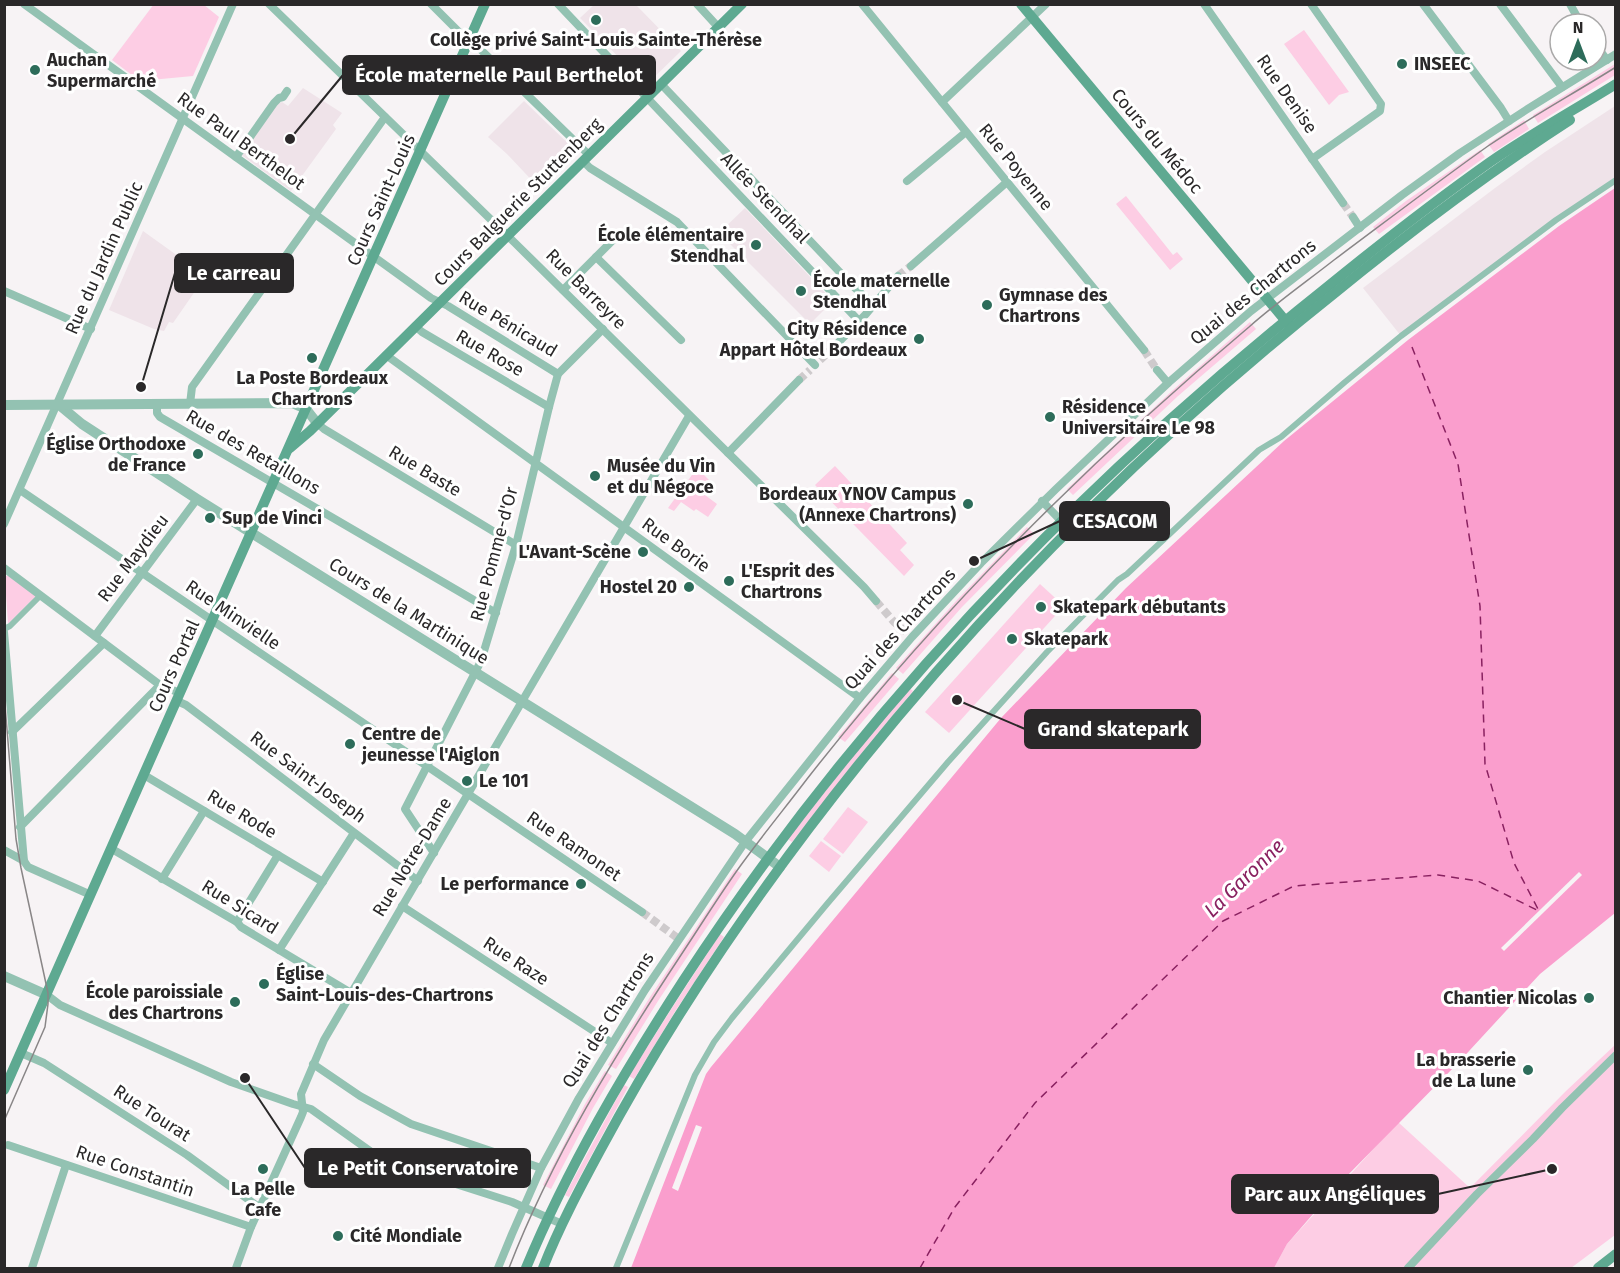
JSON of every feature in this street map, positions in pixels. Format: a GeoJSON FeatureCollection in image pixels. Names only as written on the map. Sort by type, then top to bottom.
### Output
{"type":"FeatureCollection","features":[{"type":"Feature","properties":{"kind":"main road","name":"Cours Saint-Louis"},"geometry":{"type":"LineString","coordinates":[[306,409],[485,4]]}},
{"type":"Feature","properties":{"kind":"main road","name":"Cours Balguerie Stuttenberg"},"geometry":{"type":"LineString","coordinates":[[318,423],[742,4]]}},
{"type":"Feature","properties":{"kind":"main road","name":"Cours du Médoc"},"geometry":{"type":"LineString","coordinates":[[1022,4],[1288,324]]}},
{"type":"Feature","properties":{"kind":"main road"},"geometry":{"type":"LineString","coordinates":[[526,1269],[549,1218],[603,1112],[636,1055],[701,954],[768,858],[858,744],[909,682],[981,603],[1065,525],[1224,385],[1288,324],[1416,217],[1616,84]]}},
{"type":"Feature","properties":{"kind":"main road"},"geometry":{"type":"LineString","coordinates":[[1521,147],[1616,91]]}},
{"type":"Feature","properties":{"kind":"main road","name":"Cours Portal"},"geometry":{"type":"LineString","coordinates":[[4,1090],[306,409]]}},
{"type":"Feature","properties":{"kind":"main road","name":"Cours Portal"},"geometry":{"type":"LineString","coordinates":[[288,451],[318,423]]}},
{"type":"Feature","properties":{"kind":"main road"},"geometry":{"type":"LineString","coordinates":[[543,1269],[581,1185],[650,1060],[709,969],[780,867],[873,747],[1065,525]]}},
{"type":"Feature","properties":{"kind":"main road"},"geometry":{"type":"LineString","coordinates":[[1598,1269],[1616,1254]]}},
{"type":"Feature","properties":{"kind":"street","name":"Rue Paul Berthelot"},"geometry":{"type":"LineString","coordinates":[[24,4],[431,298],[440,302]]}},
{"type":"Feature","properties":{"kind":"street","name":"Rue du Jardin Public"},"geometry":{"type":"LineString","coordinates":[[4,524],[233,4]]}},
{"type":"Feature","properties":{"kind":"street","name":"Rue Barreyre"},"geometry":{"type":"LineString","coordinates":[[269,4],[603,329],[876,601]]}},
{"type":"Feature","properties":{"kind":"street"},"geometry":{"type":"LineString","coordinates":[[431,4],[470,40],[586,158],[590,168],[677,222],[815,365]]}},
{"type":"Feature","properties":{"kind":"street","name":"Allée Stendhal"},"geometry":{"type":"LineString","coordinates":[[558,4],[860,321]]}},
{"type":"Feature","properties":{"kind":"street"},"geometry":{"type":"LineString","coordinates":[[697,4],[719,28]]}},
{"type":"Feature","properties":{"kind":"street","name":"Rue Poyenne"},"geometry":{"type":"LineString","coordinates":[[862,4],[1144,350]]}},
{"type":"Feature","properties":{"kind":"street"},"geometry":{"type":"LineString","coordinates":[[942,102],[1046,4]]}},
{"type":"Feature","properties":{"kind":"street","name":"Rue Denise"},"geometry":{"type":"LineString","coordinates":[[1204,4],[1343,203]]}},
{"type":"Feature","properties":{"kind":"street"},"geometry":{"type":"LineString","coordinates":[[1311,4],[1381,104],[1380,111],[1312,159]]}},
{"type":"Feature","properties":{"kind":"street"},"geometry":{"type":"LineString","coordinates":[[1423,4],[1509,121]]}},
{"type":"Feature","properties":{"kind":"street"},"geometry":{"type":"LineString","coordinates":[[1500,4],[1563,87]]}},
{"type":"Feature","properties":{"kind":"street","name":"Quai des Chartrons"},"geometry":{"type":"LineString","coordinates":[[498,1269],[523,1207],[579,1098],[679,939],[745,842],[909,634],[1042,501],[1168,383],[1268,298],[1450,160],[1587,72]]}},
{"type":"Feature","properties":{"kind":"street","name":"Allée Stendhal"},"geometry":{"type":"LineString","coordinates":[[661,84],[873,305]]}},
{"type":"Feature","properties":{"kind":"street"},"geometry":{"type":"LineString","coordinates":[[236,158],[274,103],[287,91]]}},
{"type":"Feature","properties":{"kind":"street"},"geometry":{"type":"LineString","coordinates":[[190,404],[192,387],[385,117]]}},
{"type":"Feature","properties":{"kind":"street"},"geometry":{"type":"LineString","coordinates":[[907,181],[966,132]]}},
{"type":"Feature","properties":{"kind":"street"},"geometry":{"type":"LineString","coordinates":[[616,1269],[695,1075],[714,1042],[827,904],[993,711],[1047,652],[1118,580],[1259,450],[1281,437],[1401,336],[1556,220],[1616,180]]}},
{"type":"Feature","properties":{"kind":"street"},"geometry":{"type":"LineString","coordinates":[[911,266],[1007,182]]}},
{"type":"Feature","properties":{"kind":"street"},"geometry":{"type":"LineString","coordinates":[[1551,214],[1556,220]]}},
{"type":"Feature","properties":{"kind":"street"},"geometry":{"type":"LineString","coordinates":[[1353,217],[1360,228]]}},
{"type":"Feature","properties":{"kind":"street"},"geometry":{"type":"LineString","coordinates":[[563,290],[618,235]]}},
{"type":"Feature","properties":{"kind":"street"},"geometry":{"type":"LineString","coordinates":[[596,256],[681,340]]}},
{"type":"Feature","properties":{"kind":"street"},"geometry":{"type":"LineString","coordinates":[[832,349],[860,321],[898,276]]}},
{"type":"Feature","properties":{"kind":"street"},"geometry":{"type":"LineString","coordinates":[[4,291],[91,329]]}},
{"type":"Feature","properties":{"kind":"street","name":"Rue Pénicaud"},"geometry":{"type":"LineString","coordinates":[[440,302],[558,374]]}},
{"type":"Feature","properties":{"kind":"street","name":"Rue Rose"},"geometry":{"type":"LineString","coordinates":[[415,327],[549,406]]}},
{"type":"Feature","properties":{"kind":"street","name":"Rue Pomme-d'Or"},"geometry":{"type":"LineString","coordinates":[[434,853],[405,809],[481,662],[516,545],[558,374],[603,329]]}},
{"type":"Feature","properties":{"kind":"street","name":"Rue Borie"},"geometry":{"type":"LineString","coordinates":[[386,356],[860,698]]}},
{"type":"Feature","properties":{"kind":"street"},"geometry":{"type":"LineString","coordinates":[[1157,370],[1168,383]]}},
{"type":"Feature","properties":{"kind":"street"},"geometry":{"type":"LineString","coordinates":[[728,453],[799,380]]}},
{"type":"Feature","properties":{"kind":"street"},"geometry":{"type":"LineString","coordinates":[[4,405],[292,403],[306,409],[318,423]]}},
{"type":"Feature","properties":{"kind":"street","name":"Cours de la Martinique"},"geometry":{"type":"LineString","coordinates":[[58,404],[82,424],[197,499],[539,711],[745,842],[780,867]]}},
{"type":"Feature","properties":{"kind":"street","name":"Rue des Retaillons"},"geometry":{"type":"LineString","coordinates":[[157,404],[157,413],[160,417],[496,613]]}},
{"type":"Feature","properties":{"kind":"street","name":"Rue Notre-Dame"},"geometry":{"type":"LineString","coordinates":[[236,1269],[251,1227],[301,1117],[301,1094],[324,1040],[689,416]]}},
{"type":"Feature","properties":{"kind":"street","name":"Rue Baste"},"geometry":{"type":"LineString","coordinates":[[318,423],[324,429],[516,545]]}},
{"type":"Feature","properties":{"kind":"street","name":"Rue Minvielle"},"geometry":{"type":"LineString","coordinates":[[20,490],[427,767]]}},
{"type":"Feature","properties":{"kind":"street","name":"Rue Maydieu"},"geometry":{"type":"LineString","coordinates":[[95,636],[197,499]]}},
{"type":"Feature","properties":{"kind":"street"},"geometry":{"type":"LineString","coordinates":[[1042,501],[1065,525]]}},
{"type":"Feature","properties":{"kind":"street","name":"Rue Saint-Joseph"},"geometry":{"type":"LineString","coordinates":[[4,568],[179,697],[186,705],[418,881]]}},
{"type":"Feature","properties":{"kind":"street"},"geometry":{"type":"LineString","coordinates":[[41,595],[4,630],[24,861],[28,867],[91,896]]}},
{"type":"Feature","properties":{"kind":"street"},"geometry":{"type":"LineString","coordinates":[[12,732],[104,643]]}},
{"type":"Feature","properties":{"kind":"street"},"geometry":{"type":"LineString","coordinates":[[20,827],[160,685]]}},
{"type":"Feature","properties":{"kind":"street","name":"Rue Ramonet"},"geometry":{"type":"LineString","coordinates":[[427,767],[642,912]]}},
{"type":"Feature","properties":{"kind":"street","name":"Rue Rode"},"geometry":{"type":"LineString","coordinates":[[144,775],[322,882]]}},
{"type":"Feature","properties":{"kind":"street"},"geometry":{"type":"LineString","coordinates":[[162,879],[204,811]]}},
{"type":"Feature","properties":{"kind":"street"},"geometry":{"type":"LineString","coordinates":[[279,950],[354,833]]}},
{"type":"Feature","properties":{"kind":"street","name":"Rue Sicard"},"geometry":{"type":"LineString","coordinates":[[112,849],[237,922],[241,927],[351,993]]}},
{"type":"Feature","properties":{"kind":"street"},"geometry":{"type":"LineString","coordinates":[[4,850],[24,861]]}},
{"type":"Feature","properties":{"kind":"street"},"geometry":{"type":"LineString","coordinates":[[237,922],[278,855]]}},
{"type":"Feature","properties":{"kind":"street","name":"Rue Raze"},"geometry":{"type":"LineString","coordinates":[[402,906],[612,1043]]}},
{"type":"Feature","properties":{"kind":"street"},"geometry":{"type":"LineString","coordinates":[[4,976],[47,995],[60,1005],[231,1082],[312,1109],[384,1161],[512,1202],[562,1224]]}},
{"type":"Feature","properties":{"kind":"street","name":"Rue Tourat"},"geometry":{"type":"LineString","coordinates":[[21,1053],[44,1063],[187,1155],[260,1208]]}},
{"type":"Feature","properties":{"kind":"street"},"geometry":{"type":"LineString","coordinates":[[1408,1269],[1477,1194],[1616,1055]]}},
{"type":"Feature","properties":{"kind":"street"},"geometry":{"type":"LineString","coordinates":[[313,1064],[360,1096],[411,1124],[542,1168]]}},
{"type":"Feature","properties":{"kind":"street","name":"Rue Constantin"},"geometry":{"type":"LineString","coordinates":[[8,1145],[251,1227]]}},
{"type":"Feature","properties":{"kind":"street"},"geometry":{"type":"LineString","coordinates":[[32,1269],[66,1165]]}},
{"type":"Feature","properties":{"kind":"shaded area"},"geometry":{"type":"Polygon","coordinates":[[[154,4],[204,5],[219,17],[193,76],[140,81],[112,60],[154,4]]]}},
{"type":"Feature","properties":{"kind":"shaded area"},"geometry":{"type":"Polygon","coordinates":[[[595,4],[636,5],[681,51],[646,85],[580,18],[595,4]]]}},
{"type":"Feature","properties":{"kind":"shaded area"},"geometry":{"type":"Polygon","coordinates":[[[1304,30],[1349,92],[1339,95],[1329,105],[1284,44],[1304,30]]]}},
{"type":"Feature","properties":{"kind":"shaded area"},"geometry":{"type":"Polygon","coordinates":[[[1615,64],[1615,75],[1538,123],[1533,115],[1602,72],[1608,72],[1608,68],[1615,64]]]}},
{"type":"Feature","properties":{"kind":"shaded area"},"geometry":{"type":"Polygon","coordinates":[[[303,88],[342,113],[333,125],[336,129],[291,191],[240,154],[275,105],[282,102],[288,106],[303,88]]]}},
{"type":"Feature","properties":{"kind":"shaded area"},"geometry":{"type":"Polygon","coordinates":[[[524,101],[577,152],[540,189],[488,137],[524,101]]]}},
{"type":"Feature","properties":{"kind":"shaded area"},"geometry":{"type":"Polygon","coordinates":[[[1615,106],[1615,180],[1401,336],[1363,288],[1495,188],[1615,106]]]}},
{"type":"Feature","properties":{"kind":"shaded area"},"geometry":{"type":"Polygon","coordinates":[[[1524,120],[1529,129],[1494,152],[1488,144],[1524,120]]]}},
{"type":"Feature","properties":{"kind":"shaded area"},"geometry":{"type":"Polygon","coordinates":[[[1480,150],[1485,157],[1379,234],[1373,227],[1406,201],[1480,150]]]}},
{"type":"Feature","properties":{"kind":"shaded area"},"geometry":{"type":"Polygon","coordinates":[[[1126,196],[1173,255],[1177,252],[1183,259],[1170,270],[1116,204],[1126,196]]]}},
{"type":"Feature","properties":{"kind":"shaded area"},"geometry":{"type":"Polygon","coordinates":[[[745,208],[833,301],[810,324],[719,233],[745,208]]]}},
{"type":"Feature","properties":{"kind":"shaded area"},"geometry":{"type":"Polygon","coordinates":[[[143,231],[203,274],[195,285],[198,287],[173,323],[169,322],[164,331],[109,310],[143,231]]]}},
{"type":"Feature","properties":{"kind":"shaded area"},"geometry":{"type":"Polygon","coordinates":[[[1250,322],[1256,329],[1178,396],[1073,495],[1067,489],[1173,390],[1250,322]]]}},
{"type":"Feature","properties":{"kind":"shaded area"},"geometry":{"type":"Polygon","coordinates":[[[835,466],[907,543],[900,550],[914,565],[904,576],[815,485],[835,466]]]}},
{"type":"Feature","properties":{"kind":"shaded area"},"geometry":{"type":"Polygon","coordinates":[[[697,468],[713,484],[705,495],[717,504],[708,517],[681,502],[674,511],[668,508],[697,468]]]}},
{"type":"Feature","properties":{"kind":"shaded area"},"geometry":{"type":"Polygon","coordinates":[[[1027,527],[1034,534],[962,607],[903,674],[896,668],[956,601],[1027,527]]]}},
{"type":"Feature","properties":{"kind":"shaded area"},"geometry":{"type":"Polygon","coordinates":[[[6,576],[36,596],[8,624],[5,579],[6,576]]]}},
{"type":"Feature","properties":{"kind":"shaded area"},"geometry":{"type":"Polygon","coordinates":[[[1040,584],[1064,606],[949,733],[925,712],[1040,584]]]}},
{"type":"Feature","properties":{"kind":"shaded area"},"geometry":{"type":"Polygon","coordinates":[[[892,673],[899,679],[845,742],[838,737],[892,673]]]}},
{"type":"Feature","properties":{"kind":"shaded area"},"geometry":{"type":"Polygon","coordinates":[[[909,688],[913,691],[792,842],[788,839],[865,741],[909,688]]]}},
{"type":"Feature","properties":{"kind":"shaded area"},"geometry":{"type":"Polygon","coordinates":[[[848,807],[868,822],[843,854],[823,839],[848,807]]]}},
{"type":"Feature","properties":{"kind":"shaded area"},"geometry":{"type":"Polygon","coordinates":[[[821,841],[841,856],[829,872],[809,856],[821,841]]]}},
{"type":"Feature","properties":{"kind":"shaded area"},"geometry":{"type":"Polygon","coordinates":[[[735,869],[742,874],[616,1069],[608,1065],[650,997],[735,869]]]}},
{"type":"Feature","properties":{"kind":"shaded area"},"geometry":{"type":"Polygon","coordinates":[[[720,934],[724,937],[634,1079],[629,1076],[672,1008],[720,934]]]}},
{"type":"Feature","properties":{"kind":"shaded area"},"geometry":{"type":"Polygon","coordinates":[[[1615,1045],[1615,1235],[1571,1268],[1274,1268],[1287,1244],[1398,1122],[1470,1188],[1615,1045]]]}},
{"type":"Feature","properties":{"kind":"shaded area"},"geometry":{"type":"Polygon","coordinates":[[[605,1071],[612,1076],[551,1189],[543,1185],[585,1104],[605,1071]]]}},
{"type":"Feature","properties":{"kind":"shaded area"},"geometry":{"type":"Polygon","coordinates":[[[624,1085],[628,1087],[569,1197],[565,1195],[624,1085]]]}},
{"type":"Feature","properties":{"kind":"water","name":"La Garonne"},"geometry":{"type":"Polygon","coordinates":[[[1615,188],[1615,913],[1540,974],[1458,1063],[1340,1183],[1287,1244],[1274,1268],[631,1268],[706,1074],[1001,718],[1126,588],[1284,441],[1408,340],[1559,226],[1615,188]]]}},
{"type":"Feature","properties":{"kind":"pier"},"geometry":{"type":"Polygon","coordinates":[[[1579,872],[1582,875],[1504,951],[1501,948],[1579,872]]]}},
{"type":"Feature","properties":{"kind":"pier"},"geometry":{"type":"Polygon","coordinates":[[[696,1125],[702,1127],[678,1191],[672,1188],[696,1125]]]}},
{"type":"Feature","properties":{"kind":"ferry route"},"geometry":{"type":"LineString","coordinates":[[920,1268],[955,1207],[1035,1103],[1223,921],[1294,886],[1438,875],[1478,881],[1539,911],[1514,863],[1485,764],[1480,606],[1458,464],[1412,347]]}},
{"type":"Feature","properties":{"kind":"tunnel"},"geometry":{"type":"LineString","coordinates":[[1343,203],[1353,217]]}},
{"type":"Feature","properties":{"kind":"tunnel"},"geometry":{"type":"LineString","coordinates":[[898,276],[911,266]]}},
{"type":"Feature","properties":{"kind":"tunnel"},"geometry":{"type":"LineString","coordinates":[[820,360],[832,349]]}},
{"type":"Feature","properties":{"kind":"tunnel"},"geometry":{"type":"LineString","coordinates":[[1144,350],[1157,370]]}},
{"type":"Feature","properties":{"kind":"tunnel"},"geometry":{"type":"LineString","coordinates":[[799,380],[810,370]]}},
{"type":"Feature","properties":{"kind":"tunnel"},"geometry":{"type":"LineString","coordinates":[[876,601],[906,632]]}},
{"type":"Feature","properties":{"kind":"tunnel"},"geometry":{"type":"LineString","coordinates":[[642,912],[679,939]]}},
{"type":"Feature","properties":{"kind":"tram line"},"geometry":{"type":"LineString","coordinates":[[509,1268],[545,1186],[586,1107],[632,1030],[726,887],[765,833],[857,717],[961,599],[1072,486],[1189,379],[1270,310],[1488,146],[1616,67]]}},
{"type":"Feature","properties":{"kind":"tram line"},"geometry":{"type":"LineString","coordinates":[[4,693],[16,839],[48,993],[45,1027],[4,1121]]}},
{"type":"Feature","properties":{"kind":"place","name":"Collège privé Saint-Louis Sainte-Thérèse"},"geometry":{"type":"Point","coordinates":[596,20]}},
{"type":"Feature","properties":{"kind":"place","name":"INSEEC"},"geometry":{"type":"Point","coordinates":[1402,64]}},
{"type":"Feature","properties":{"kind":"place","name":"Auchan Supermarché"},"geometry":{"type":"Point","coordinates":[35,70]}},
{"type":"Feature","properties":{"kind":"place","name":"École maternelle Paul Berthelot"},"geometry":{"type":"Point","coordinates":[290,139]}},
{"type":"Feature","properties":{"kind":"place","name":"École élémentaire Stendhal"},"geometry":{"type":"Point","coordinates":[756,245]}},
{"type":"Feature","properties":{"kind":"place","name":"École maternelle Stendhal"},"geometry":{"type":"Point","coordinates":[801,291]}},
{"type":"Feature","properties":{"kind":"place","name":"Gymnase des Chartrons"},"geometry":{"type":"Point","coordinates":[987,305]}},
{"type":"Feature","properties":{"kind":"place","name":"City Résidence Appart Hôtel Bordeaux"},"geometry":{"type":"Point","coordinates":[919,339]}},
{"type":"Feature","properties":{"kind":"place","name":"La Poste Bordeaux Chartrons"},"geometry":{"type":"Point","coordinates":[312,358]}},
{"type":"Feature","properties":{"kind":"place","name":"Le carreau"},"geometry":{"type":"Point","coordinates":[141,387]}},
{"type":"Feature","properties":{"kind":"place","name":"Résidence Universitaire Le 98"},"geometry":{"type":"Point","coordinates":[1050,417]}},
{"type":"Feature","properties":{"kind":"place","name":"Église Orthodoxe de France"},"geometry":{"type":"Point","coordinates":[198,454]}},
{"type":"Feature","properties":{"kind":"place","name":"Musée du Vin et du Négoce"},"geometry":{"type":"Point","coordinates":[595,476]}},
{"type":"Feature","properties":{"kind":"place","name":"Bordeaux YNOV Campus (Annexe Chartrons)"},"geometry":{"type":"Point","coordinates":[968,504]}},
{"type":"Feature","properties":{"kind":"place","name":"Sup de Vinci"},"geometry":{"type":"Point","coordinates":[210,518]}},
{"type":"Feature","properties":{"kind":"place","name":"L'Avant-Scène"},"geometry":{"type":"Point","coordinates":[643,552]}},
{"type":"Feature","properties":{"kind":"place","name":"CESACOM"},"geometry":{"type":"Point","coordinates":[974,561]}},
{"type":"Feature","properties":{"kind":"place","name":"L'Esprit des Chartrons"},"geometry":{"type":"Point","coordinates":[729,581]}},
{"type":"Feature","properties":{"kind":"place","name":"Hostel 20"},"geometry":{"type":"Point","coordinates":[689,587]}},
{"type":"Feature","properties":{"kind":"place","name":"Skatepark débutants"},"geometry":{"type":"Point","coordinates":[1041,607]}},
{"type":"Feature","properties":{"kind":"place","name":"Skatepark"},"geometry":{"type":"Point","coordinates":[1012,639]}},
{"type":"Feature","properties":{"kind":"place","name":"Grand skatepark"},"geometry":{"type":"Point","coordinates":[957,700]}},
{"type":"Feature","properties":{"kind":"place","name":"Centre de jeunesse l'Aiglon"},"geometry":{"type":"Point","coordinates":[350,744]}},
{"type":"Feature","properties":{"kind":"place","name":"Le 101"},"geometry":{"type":"Point","coordinates":[467,781]}},
{"type":"Feature","properties":{"kind":"place","name":"Le performance"},"geometry":{"type":"Point","coordinates":[581,884]}},
{"type":"Feature","properties":{"kind":"place","name":"Église Saint-Louis-des-Chartrons"},"geometry":{"type":"Point","coordinates":[264,984]}},
{"type":"Feature","properties":{"kind":"place","name":"Chantier Nicolas"},"geometry":{"type":"Point","coordinates":[1589,998]}},
{"type":"Feature","properties":{"kind":"place","name":"École paroissiale des Chartrons"},"geometry":{"type":"Point","coordinates":[235,1002]}},
{"type":"Feature","properties":{"kind":"place","name":"La brasserie de La lune"},"geometry":{"type":"Point","coordinates":[1528,1070]}},
{"type":"Feature","properties":{"kind":"place","name":"Le Petit Conservatoire"},"geometry":{"type":"Point","coordinates":[245,1078]}},
{"type":"Feature","properties":{"kind":"place","name":"La Pelle Cafe"},"geometry":{"type":"Point","coordinates":[263,1169]}},
{"type":"Feature","properties":{"kind":"place","name":"Parc aux Angéliques"},"geometry":{"type":"Point","coordinates":[1552,1169]}},
{"type":"Feature","properties":{"kind":"place","name":"Cité Mondiale"},"geometry":{"type":"Point","coordinates":[338,1236]}}]}
